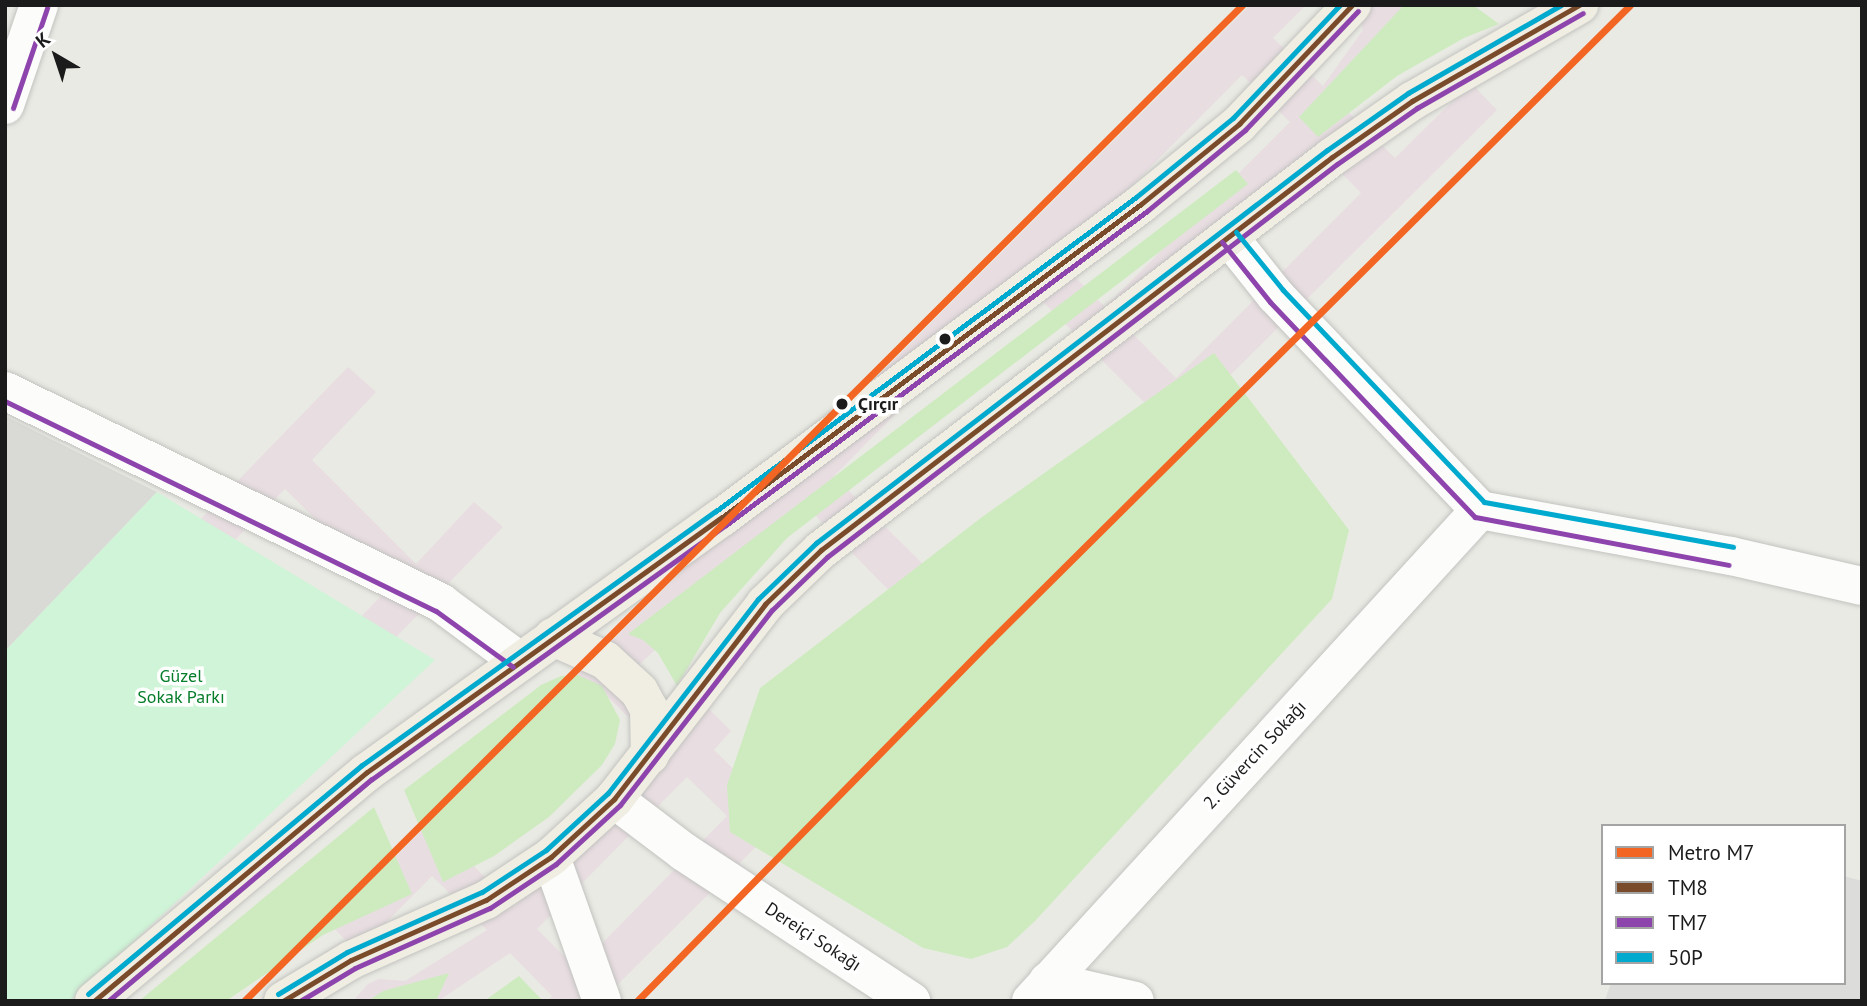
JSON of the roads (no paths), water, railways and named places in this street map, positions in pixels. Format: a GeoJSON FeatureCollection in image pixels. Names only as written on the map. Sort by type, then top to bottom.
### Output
{"type":"FeatureCollection","features":[{"type":"Feature","properties":{"kind":"main road"},"geometry":{"type":"LineString","coordinates":[[94,1001],[367,772],[518,660],[721,518],[1141,204],[1239,124],[1352,5]]}},
{"type":"Feature","properties":{"kind":"main road"},"geometry":{"type":"LineString","coordinates":[[283,1001],[351,960],[486,900],[551,857],[614,799],[765,604],[821,550],[1229,237],[1412,101],[1579,5]]}},
{"type":"Feature","properties":{"kind":"main road"},"geometry":{"type":"LineString","coordinates":[[553,637],[605,660],[639,691],[649,709],[650,755]]}},
{"type":"Feature","properties":{"kind":"street"},"geometry":{"type":"LineString","coordinates":[[5,104],[39,5]]}},
{"type":"Feature","properties":{"kind":"street"},"geometry":{"type":"LineString","coordinates":[[1229,237],[1276,296],[1480,510],[1731,556],[1862,586]]}},
{"type":"Feature","properties":{"kind":"street"},"geometry":{"type":"LineString","coordinates":[[5,391],[441,603],[518,660]]}},
{"type":"Feature","properties":{"kind":"street","name":"2. Güvercin Sokağı"},"geometry":{"type":"LineString","coordinates":[[1039,991],[1480,510]]}},
{"type":"Feature","properties":{"kind":"street","name":"Dereiçi Sokağı"},"geometry":{"type":"LineString","coordinates":[[614,799],[684,852],[911,1001]]}},
{"type":"Feature","properties":{"kind":"street"},"geometry":{"type":"LineString","coordinates":[[551,857],[603,1001]]}},
{"type":"Feature","properties":{"kind":"street"},"geometry":{"type":"LineString","coordinates":[[1039,991],[1135,1001]]}},
{"type":"Feature","properties":{"kind":"metro line","name":"M7"},"geometry":{"type":"LineString","coordinates":[[244,1001],[1242,5]]}},
{"type":"Feature","properties":{"kind":"metro line","name":"M7"},"geometry":{"type":"LineString","coordinates":[[637,1001],[990,641],[1630,5]]}},
{"type":"Feature","properties":{"kind":"place","name":"Çırçır"},"geometry":{"type":"Point","coordinates":[842,404]}},
{"type":"Feature","properties":{"kind":"park label","name":"Güzel Sokak Parkı"},"geometry":{"type":"Point","coordinates":[181,687]}}]}
